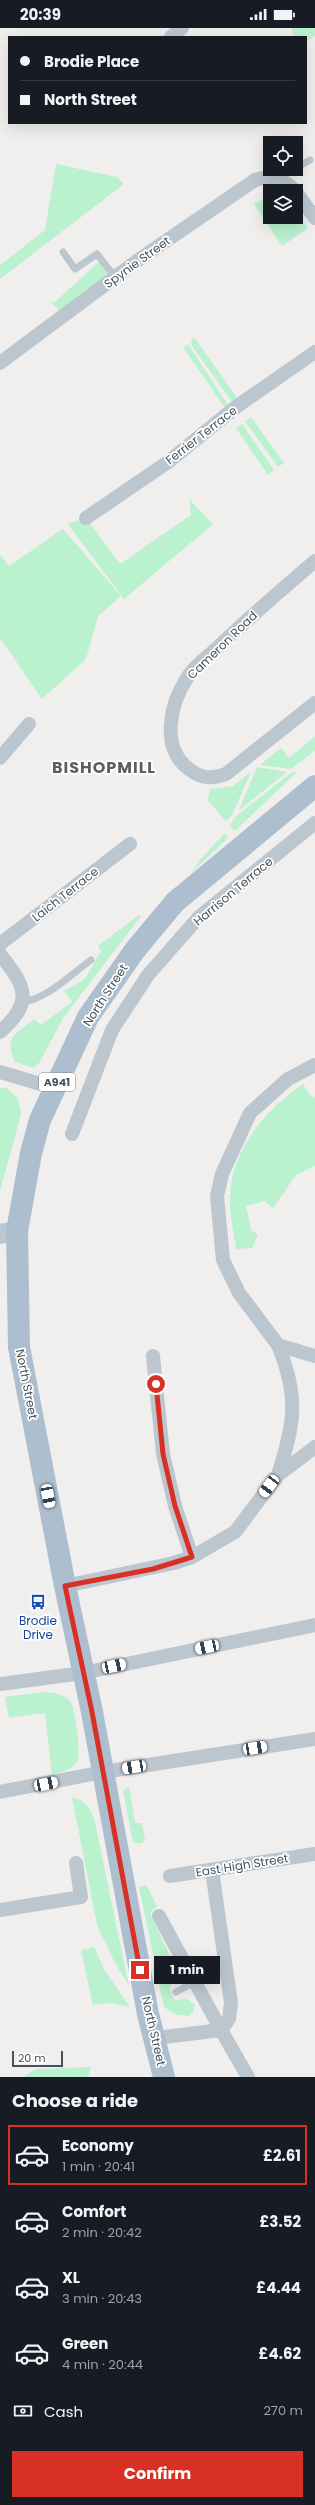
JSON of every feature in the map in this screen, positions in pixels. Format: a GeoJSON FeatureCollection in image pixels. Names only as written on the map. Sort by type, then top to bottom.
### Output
{"type":"FeatureCollection","features":[{"type":"Feature","properties":{"kind":"main road","name":"North Street"},"geometry":{"type":"LineString","coordinates":[[164,2077],[156,2038],[148,2014],[103,1772],[65,1586],[19,1347],[8,1232],[40,1120],[88,1017],[135,950],[175,902],[315,786]]}},
{"type":"Feature","properties":{"kind":"street"},"geometry":{"type":"LineString","coordinates":[[172,36],[182,28]]}},
{"type":"Feature","properties":{"kind":"street","name":"Spynie Street"},"geometry":{"type":"LineString","coordinates":[[0,363],[115,277],[255,180],[264,177],[281,180]]}},
{"type":"Feature","properties":{"kind":"street"},"geometry":{"type":"LineString","coordinates":[[281,180],[286,184]]}},
{"type":"Feature","properties":{"kind":"street"},"geometry":{"type":"LineString","coordinates":[[303,202],[315,218]]}},
{"type":"Feature","properties":{"kind":"street","name":"Ferrier Terrace"},"geometry":{"type":"LineString","coordinates":[[86,518],[168,462],[236,407],[315,352]]}},
{"type":"Feature","properties":{"kind":"street","name":"Cameron Road"},"geometry":{"type":"LineString","coordinates":[[315,561],[239,626],[187,677],[174,703],[171,721],[174,753],[187,768],[198,775],[211,778],[226,774],[315,703]]}},
{"type":"Feature","properties":{"kind":"street"},"geometry":{"type":"LineString","coordinates":[[0,758],[29,724]]}},
{"type":"Feature","properties":{"kind":"street","name":"Harrison Terrace"},"geometry":{"type":"LineString","coordinates":[[72,1134],[112,1030],[148,975],[199,917],[315,823]]}},
{"type":"Feature","properties":{"kind":"street","name":"Laich Terrace"},"geometry":{"type":"LineString","coordinates":[[0,944],[130,844]]}},
{"type":"Feature","properties":{"kind":"street"},"geometry":{"type":"LineString","coordinates":[[0,954],[22,985],[23,1002],[9,1024],[0,1032]]}},
{"type":"Feature","properties":{"kind":"street"},"geometry":{"type":"LineString","coordinates":[[278,1474],[293,1420],[289,1372],[278,1345],[239,1294],[223,1260],[217,1196],[222,1174],[250,1113],[288,1079],[315,1066]]}},
{"type":"Feature","properties":{"kind":"street"},"geometry":{"type":"LineString","coordinates":[[0,1072],[54,1088]]}},
{"type":"Feature","properties":{"kind":"street"},"geometry":{"type":"LineString","coordinates":[[278,1345],[315,1356]]}},
{"type":"Feature","properties":{"kind":"street"},"geometry":{"type":"LineString","coordinates":[[154,1356],[163,1454],[175,1506],[192,1557]]}},
{"type":"Feature","properties":{"kind":"street"},"geometry":{"type":"LineString","coordinates":[[65,1586],[153,1569],[192,1557],[235,1532],[278,1474],[315,1447]]}},
{"type":"Feature","properties":{"kind":"street"},"geometry":{"type":"LineString","coordinates":[[0,1684],[83,1673],[315,1625]]}},
{"type":"Feature","properties":{"kind":"street"},"geometry":{"type":"LineString","coordinates":[[0,1792],[103,1772],[315,1739]]}},
{"type":"Feature","properties":{"kind":"street","name":"East High Street"},"geometry":{"type":"LineString","coordinates":[[170,1876],[315,1854]]}},
{"type":"Feature","properties":{"kind":"street"},"geometry":{"type":"LineString","coordinates":[[0,1910],[81,1897],[76,1863]]}},
{"type":"Feature","properties":{"kind":"street"},"geometry":{"type":"LineString","coordinates":[[156,2038],[221,2030],[230,2019],[230,2003],[212,1870]]}},
{"type":"Feature","properties":{"kind":"street"},"geometry":{"type":"LineString","coordinates":[[159,1916],[248,2077]]}},
{"type":"Feature","properties":{"kind":"lane"},"geometry":{"type":"LineString","coordinates":[[303,164],[310,160]]}},
{"type":"Feature","properties":{"kind":"lane"},"geometry":{"type":"LineString","coordinates":[[281,180],[284,176]]}},
{"type":"Feature","properties":{"kind":"lane"},"geometry":{"type":"LineString","coordinates":[[63,252],[75,269],[97,254],[115,277]]}},
{"type":"Feature","properties":{"kind":"lane"},"geometry":{"type":"LineString","coordinates":[[23,1002],[34,1000],[44,994],[91,960]]}},
{"type":"Feature","properties":{"kind":"lane"},"geometry":{"type":"LineString","coordinates":[[176,1992],[195,1982]]}},
{"type":"Feature","properties":{"kind":"green space"},"geometry":{"type":"Polygon","coordinates":[[[292,28],[315,28],[315,36],[307,41],[307,36],[293,36],[292,28]]]}},
{"type":"Feature","properties":{"kind":"green space"},"geometry":{"type":"Polygon","coordinates":[[[56,164],[117,177],[124,184],[0,279],[0,265],[45,230],[56,164]]]}},
{"type":"Feature","properties":{"kind":"green space"},"geometry":{"type":"Polygon","coordinates":[[[263,200],[263,218],[254,204],[263,200]]]}},
{"type":"Feature","properties":{"kind":"green space"},"geometry":{"type":"Polygon","coordinates":[[[303,222],[308,228],[282,246],[267,224],[303,224],[303,222]]]}},
{"type":"Feature","properties":{"kind":"green space"},"geometry":{"type":"Polygon","coordinates":[[[101,260],[115,277],[65,317],[48,299],[54,303],[101,260]]]}},
{"type":"Feature","properties":{"kind":"green space"},"geometry":{"type":"Polygon","coordinates":[[[194,337],[237,398],[232,402],[192,346],[191,342],[194,337]]]}},
{"type":"Feature","properties":{"kind":"green space"},"geometry":{"type":"Polygon","coordinates":[[[188,344],[228,405],[225,408],[183,347],[188,344]]]}},
{"type":"Feature","properties":{"kind":"green space"},"geometry":{"type":"Polygon","coordinates":[[[251,417],[284,463],[278,467],[245,421],[251,417]]]}},
{"type":"Feature","properties":{"kind":"green space"},"geometry":{"type":"Polygon","coordinates":[[[242,424],[274,470],[268,475],[236,428],[242,424]]]}},
{"type":"Feature","properties":{"kind":"green space"},"geometry":{"type":"Polygon","coordinates":[[[189,499],[213,524],[124,599],[68,524],[86,518],[120,564],[191,515],[189,499]]]}},
{"type":"Feature","properties":{"kind":"green space"},"geometry":{"type":"Polygon","coordinates":[[[63,529],[121,596],[98,616],[86,659],[42,699],[0,638],[0,555],[9,566],[63,529]]]}},
{"type":"Feature","properties":{"kind":"green space"},"geometry":{"type":"Polygon","coordinates":[[[315,736],[315,751],[291,769],[260,765],[281,748],[289,758],[315,736]]]}},
{"type":"Feature","properties":{"kind":"green space"},"geometry":{"type":"Polygon","coordinates":[[[257,767],[287,772],[239,810],[257,767]]]}},
{"type":"Feature","properties":{"kind":"green space"},"geometry":{"type":"Polygon","coordinates":[[[298,771],[235,831],[230,826],[235,817],[291,773],[298,771]]]}},
{"type":"Feature","properties":{"kind":"green space"},"geometry":{"type":"Polygon","coordinates":[[[251,772],[232,815],[226,821],[208,800],[210,789],[233,786],[251,772]]]}},
{"type":"Feature","properties":{"kind":"green space"},"geometry":{"type":"Polygon","coordinates":[[[225,833],[228,838],[191,873],[199,861],[225,833]]]}},
{"type":"Feature","properties":{"kind":"green space"},"geometry":{"type":"Polygon","coordinates":[[[139,915],[141,916],[63,1018],[40,1062],[34,1068],[15,1062],[11,1047],[11,1041],[14,1036],[35,1019],[41,1025],[72,1002],[64,991],[85,979],[101,951],[98,946],[139,915]]]}},
{"type":"Feature","properties":{"kind":"green space"},"geometry":{"type":"Polygon","coordinates":[[[303,1084],[312,1098],[315,1096],[315,1166],[296,1175],[273,1208],[265,1201],[246,1206],[251,1230],[258,1235],[252,1248],[236,1249],[231,1219],[230,1201],[231,1183],[236,1166],[243,1149],[263,1120],[275,1106],[303,1084]]]}},
{"type":"Feature","properties":{"kind":"green space"},"geometry":{"type":"Polygon","coordinates":[[[0,1088],[6,1088],[18,1099],[21,1114],[0,1191],[0,1088]]]}},
{"type":"Feature","properties":{"kind":"green space"},"geometry":{"type":"Polygon","coordinates":[[[44,1692],[61,1695],[70,1701],[74,1712],[79,1750],[75,1765],[69,1769],[52,1775],[45,1713],[9,1718],[5,1697],[44,1692]]]}},
{"type":"Feature","properties":{"kind":"green space"},"geometry":{"type":"Polygon","coordinates":[[[129,1787],[135,1823],[142,1823],[145,1839],[142,1843],[133,1843],[123,1790],[129,1787]]]}},
{"type":"Feature","properties":{"kind":"green space"},"geometry":{"type":"Polygon","coordinates":[[[72,1797],[86,1804],[91,1810],[94,1818],[129,1986],[114,1961],[97,1925],[72,1797]]]}},
{"type":"Feature","properties":{"kind":"green space"},"geometry":{"type":"Polygon","coordinates":[[[146,1885],[157,1906],[150,1913],[176,1969],[177,1977],[169,1988],[175,2000],[187,1999],[195,2005],[193,2012],[189,2016],[174,2014],[164,2007],[139,1887],[146,1885]]]}},
{"type":"Feature","properties":{"kind":"green space"},"geometry":{"type":"Polygon","coordinates":[[[94,1947],[105,1971],[130,2007],[112,2003],[93,2005],[81,1950],[94,1947]]]}},
{"type":"Feature","properties":{"kind":"green space"},"geometry":{"type":"Polygon","coordinates":[[[91,2067],[88,2077],[23,2077],[36,2069],[91,2067]]]}},
{"type":"Feature","properties":{"kind":"place","name":"Brodie Drive"},"geometry":{"type":"Point","coordinates":[38,1602]}},
{"type":"Feature","properties":{"kind":"district","name":"BISHOPMILL"},"geometry":{"type":"Point","coordinates":[104,767]}},
{"type":"Feature","properties":{"kind":"route"},"geometry":{"type":"LineString","coordinates":[[140,1970],[92,1712],[65,1586],[153,1569],[192,1557],[175,1506],[163,1454],[156,1384]]}}]}
